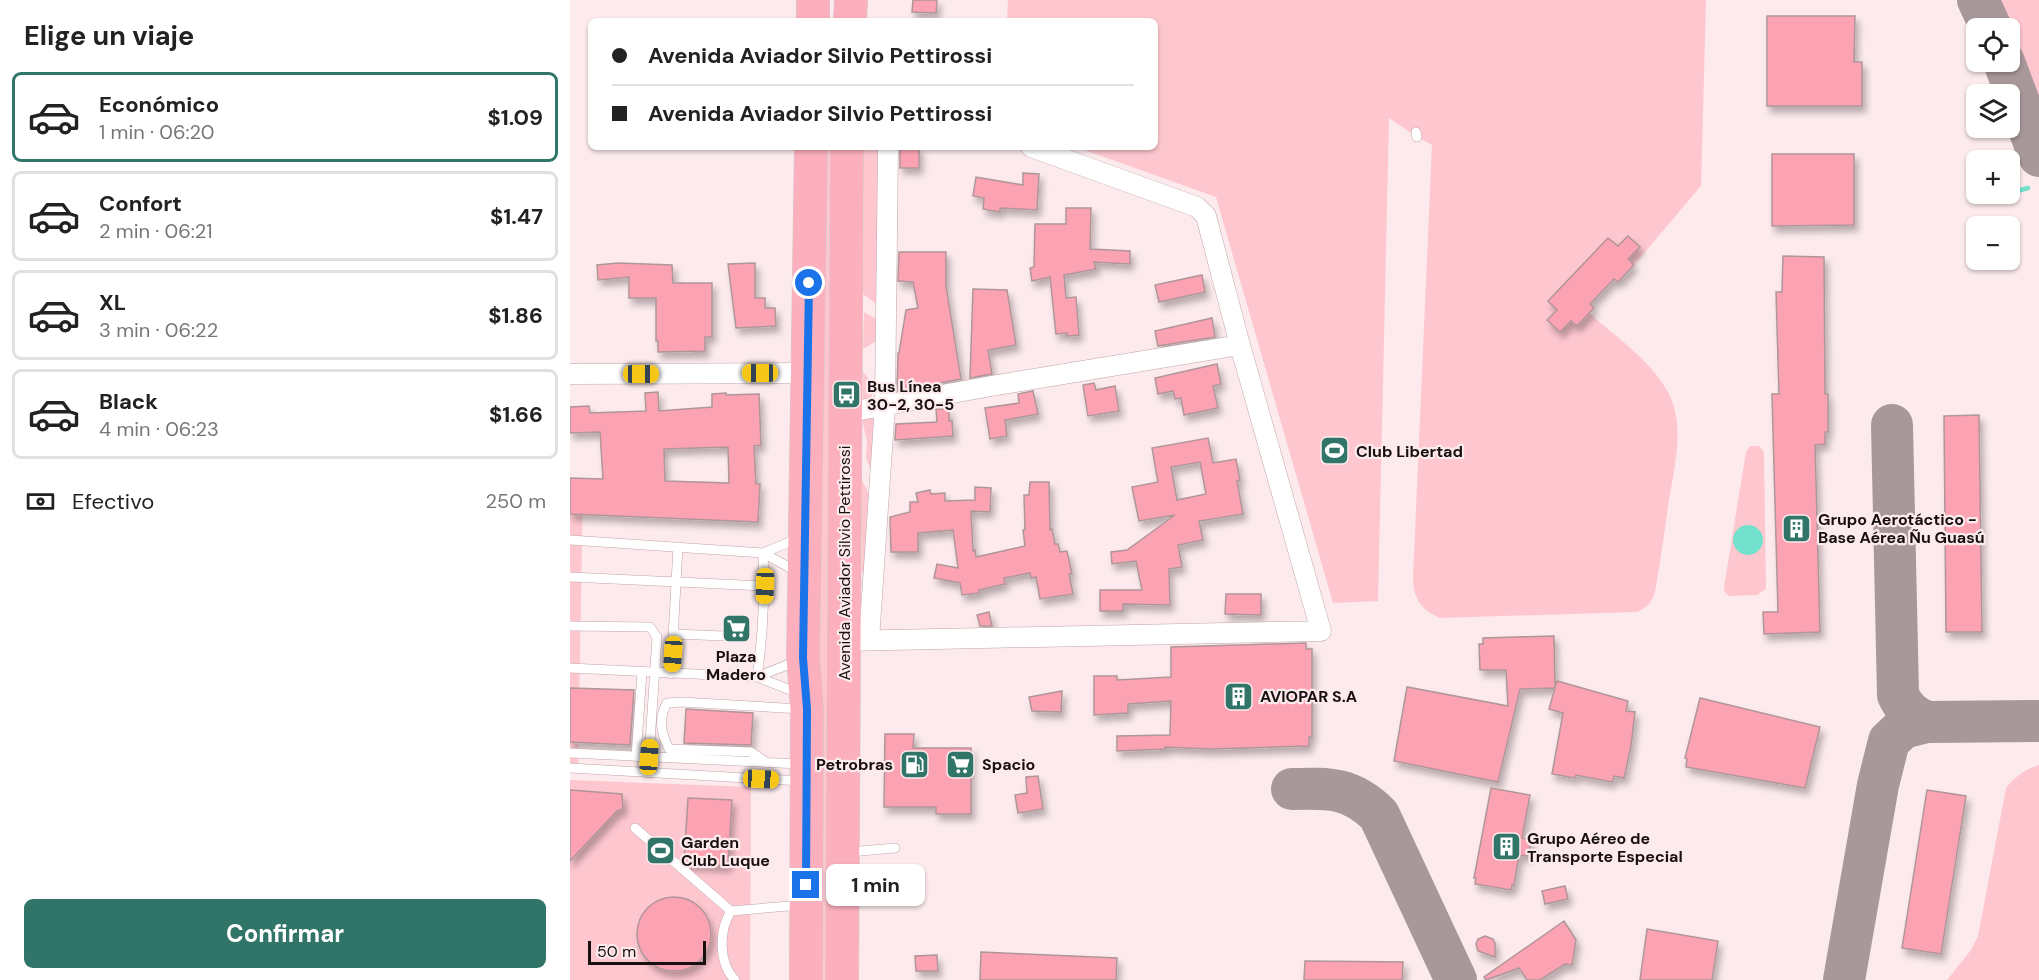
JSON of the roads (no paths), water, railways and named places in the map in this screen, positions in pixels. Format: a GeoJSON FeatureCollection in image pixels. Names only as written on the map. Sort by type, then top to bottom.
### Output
{"type":"FeatureCollection","features":[{"type":"Feature","properties":{"kind":"highway"},"geometry":{"type":"LineString","coordinates":[[813,0],[813,18]]}},
{"type":"Feature","properties":{"kind":"highway"},"geometry":{"type":"LineString","coordinates":[[850,18],[851,0]]}},
{"type":"Feature","properties":{"kind":"highway"},"geometry":{"type":"LineString","coordinates":[[806,980],[806,703],[803,658],[811,150]]}},
{"type":"Feature","properties":{"kind":"highway","name":"Avenida Aviador Silvio Pettirossi"},"geometry":{"type":"LineString","coordinates":[[842,980],[843,853],[856,640],[844,413],[847,150]]}},
{"type":"Feature","properties":{"kind":"street"},"geometry":{"type":"LineString","coordinates":[[888,150],[885,405],[856,640],[1321,631],[1206,216],[1197,207],[1039,150]]}},
{"type":"Feature","properties":{"kind":"street"},"geometry":{"type":"LineString","coordinates":[[844,413],[1240,345]]}},
{"type":"Feature","properties":{"kind":"street"},"geometry":{"type":"LineString","coordinates":[[570,374],[808,373]]}},
{"type":"Feature","properties":{"kind":"lane"},"geometry":{"type":"LineString","coordinates":[[763,553],[805,535]]}},
{"type":"Feature","properties":{"kind":"lane"},"geometry":{"type":"LineString","coordinates":[[570,540],[763,553],[805,576]]}},
{"type":"Feature","properties":{"kind":"lane"},"geometry":{"type":"LineString","coordinates":[[671,674],[678,547]]}},
{"type":"Feature","properties":{"kind":"lane"},"geometry":{"type":"LineString","coordinates":[[757,677],[763,635],[765,586],[763,553]]}},
{"type":"Feature","properties":{"kind":"lane"},"geometry":{"type":"LineString","coordinates":[[570,577],[765,586]]}},
{"type":"Feature","properties":{"kind":"lane"},"geometry":{"type":"LineString","coordinates":[[570,626],[650,627],[657,637],[648,773]]}},
{"type":"Feature","properties":{"kind":"lane"},"geometry":{"type":"LineString","coordinates":[[674,634],[724,636]]}},
{"type":"Feature","properties":{"kind":"lane"},"geometry":{"type":"LineString","coordinates":[[570,668],[757,677],[803,658]]}},
{"type":"Feature","properties":{"kind":"lane"},"geometry":{"type":"LineString","coordinates":[[636,757],[642,672]]}},
{"type":"Feature","properties":{"kind":"lane"},"geometry":{"type":"LineString","coordinates":[[757,677],[806,703]]}},
{"type":"Feature","properties":{"kind":"lane"},"geometry":{"type":"LineString","coordinates":[[766,762],[752,752],[669,749],[664,739],[661,713],[667,703],[681,702],[806,703]]}},
{"type":"Feature","properties":{"kind":"lane"},"geometry":{"type":"LineString","coordinates":[[570,753],[766,762],[806,773]]}},
{"type":"Feature","properties":{"kind":"lane"},"geometry":{"type":"LineString","coordinates":[[570,768],[648,773],[806,773]]}},
{"type":"Feature","properties":{"kind":"lane"},"geometry":{"type":"LineString","coordinates":[[635,828],[731,911],[806,905]]}},
{"type":"Feature","properties":{"kind":"lane"},"geometry":{"type":"LineString","coordinates":[[843,853],[894,849]]}},
{"type":"Feature","properties":{"kind":"lane"},"geometry":{"type":"LineString","coordinates":[[731,911],[724,921],[722,942],[729,974],[735,980]]}},
{"type":"Feature","properties":{"kind":"waterway"},"geometry":{"type":"LineString","coordinates":[[2020,190],[2028,188]]}},
{"type":"Feature","properties":{"kind":"place","name":"Bus Línea 30-2, 30-5"},"geometry":{"type":"Point","coordinates":[846,395]}},
{"type":"Feature","properties":{"kind":"place","name":"Club Libertad"},"geometry":{"type":"Point","coordinates":[1335,451]}},
{"type":"Feature","properties":{"kind":"place","name":"Grupo Aerotáctico - Base Aérea Ñu Guasú"},"geometry":{"type":"Point","coordinates":[1797,528]}},
{"type":"Feature","properties":{"kind":"place","name":"Plaza Madero"},"geometry":{"type":"Point","coordinates":[736,628]}},
{"type":"Feature","properties":{"kind":"place","name":"AVIOPAR S.A"},"geometry":{"type":"Point","coordinates":[1239,696]}},
{"type":"Feature","properties":{"kind":"place","name":"Petrobras"},"geometry":{"type":"Point","coordinates":[914,764]}},
{"type":"Feature","properties":{"kind":"place","name":"Spacio"},"geometry":{"type":"Point","coordinates":[961,764]}},
{"type":"Feature","properties":{"kind":"place","name":"Grupo Aéreo de Transporte Especial"},"geometry":{"type":"Point","coordinates":[1506,847]}},
{"type":"Feature","properties":{"kind":"place","name":"Garden Club Luque"},"geometry":{"type":"Point","coordinates":[660,851]}}]}
